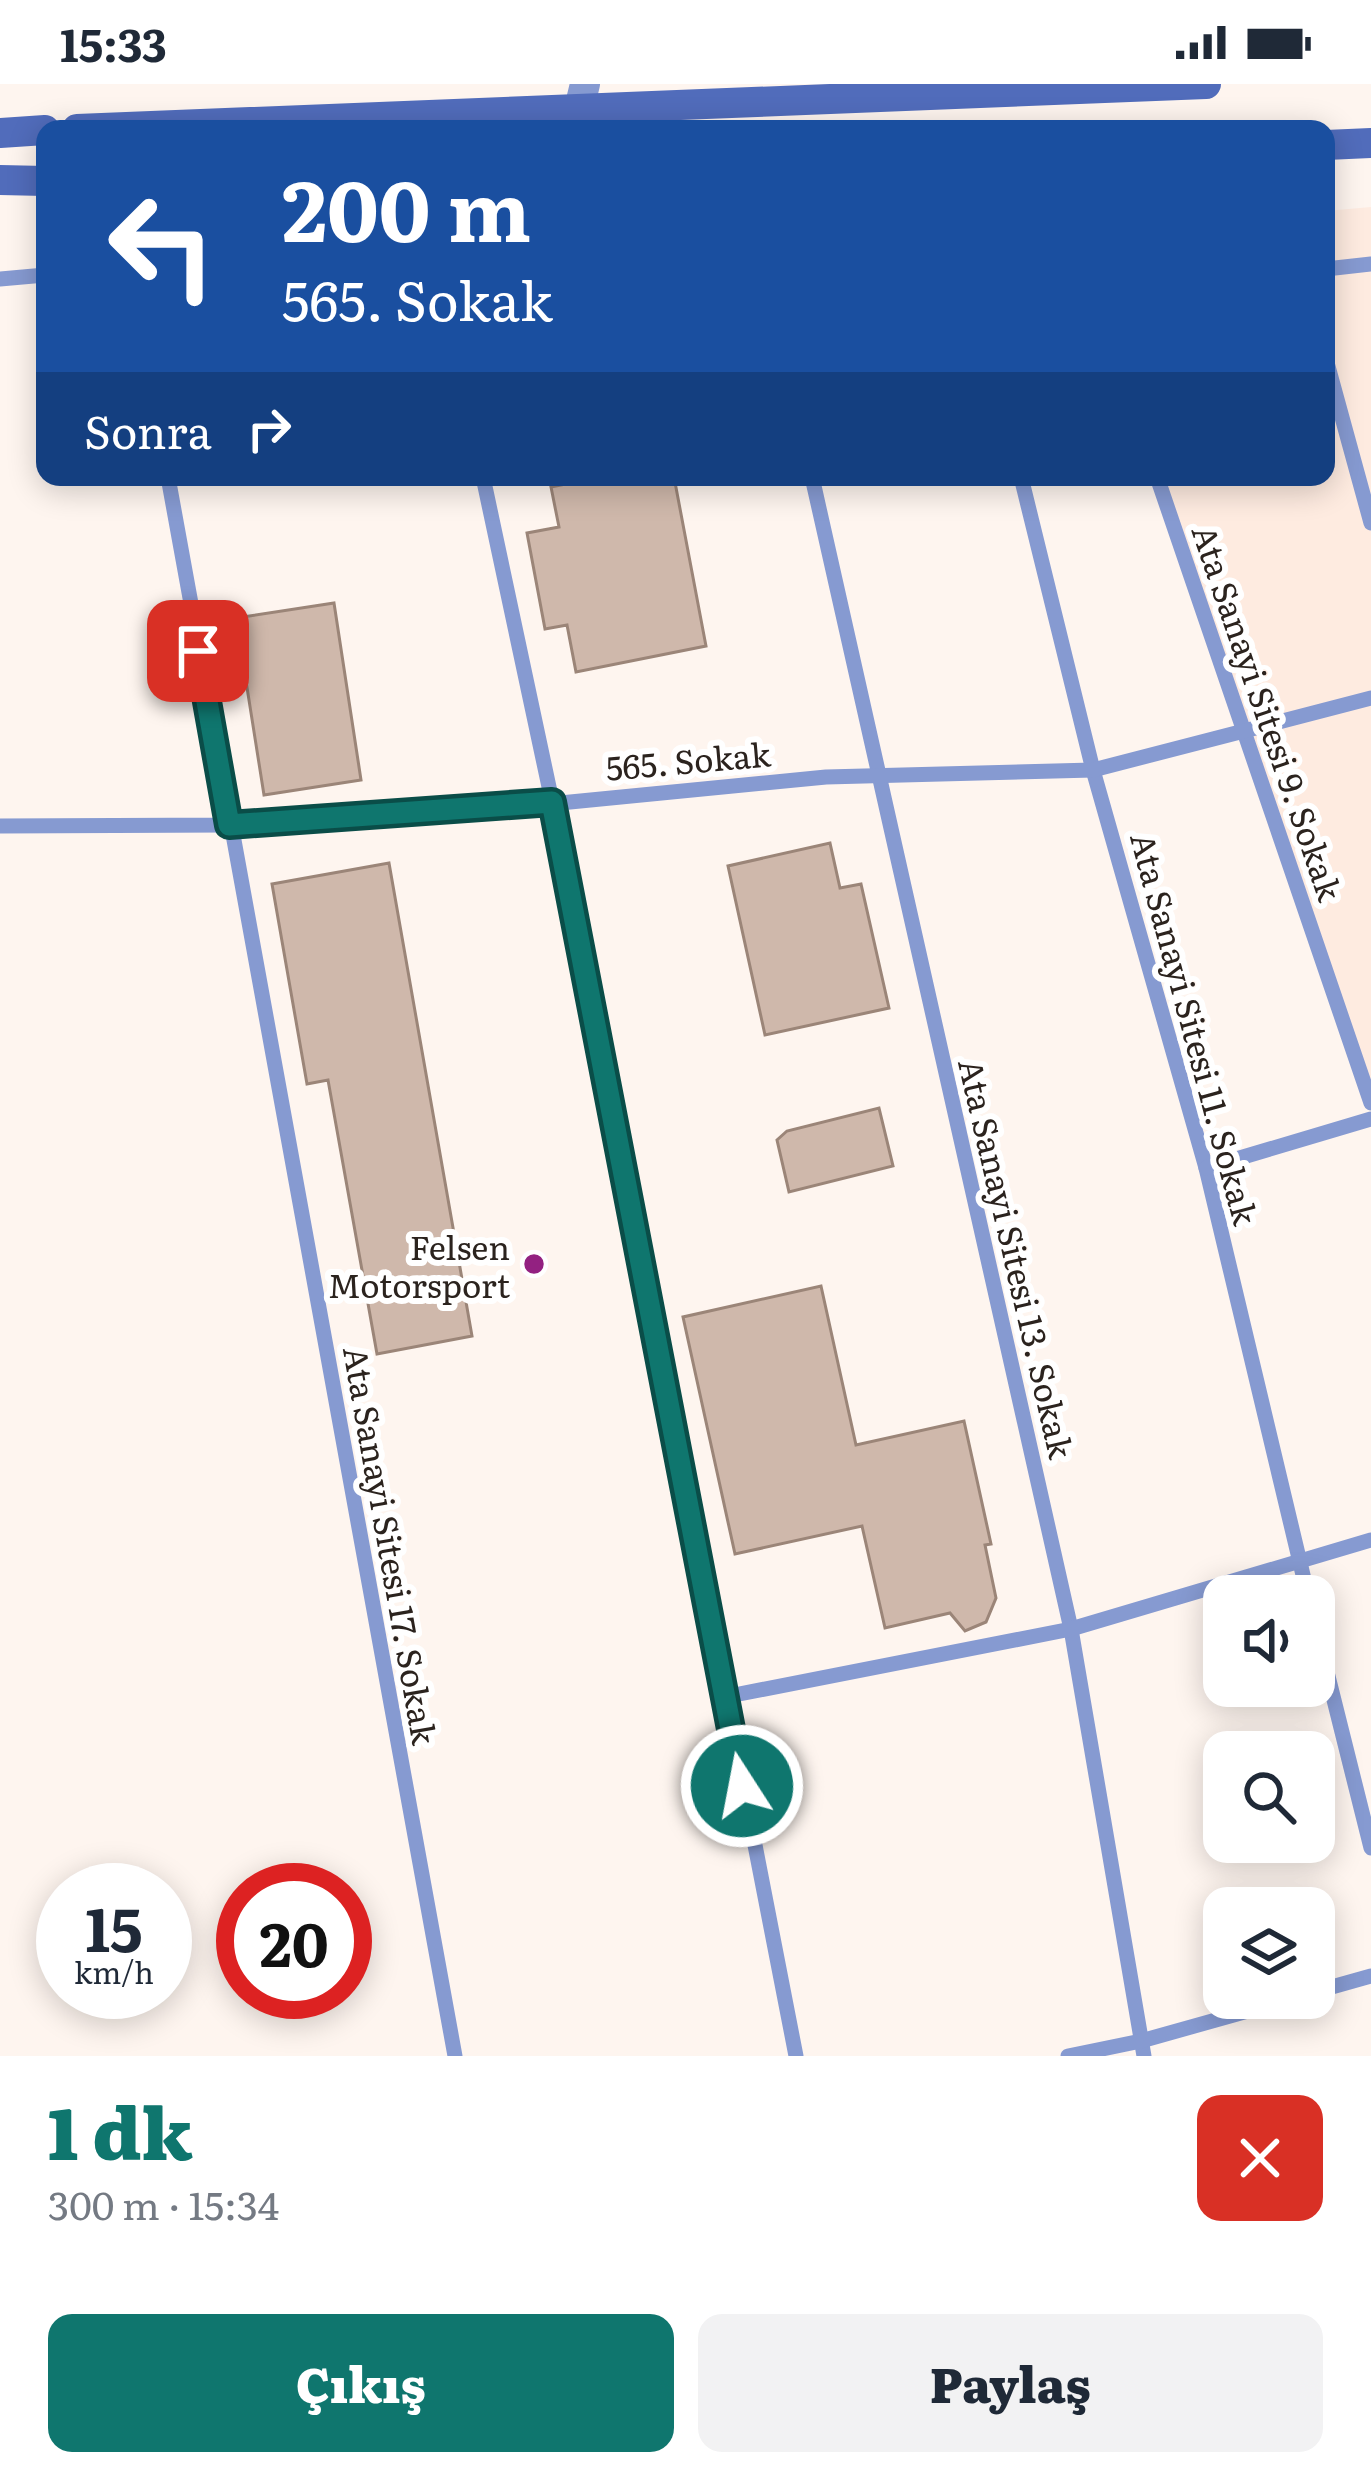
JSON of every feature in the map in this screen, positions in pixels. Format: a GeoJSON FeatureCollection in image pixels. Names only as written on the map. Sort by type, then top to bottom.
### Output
{"type":"FeatureCollection","features":[{"type":"Feature","properties":{"kind":"main road"},"geometry":{"type":"LineString","coordinates":[[214,120],[582,96],[1206,84]]}},
{"type":"Feature","properties":{"kind":"main road"},"geometry":{"type":"LineString","coordinates":[[0,133],[36,131]]}},
{"type":"Feature","properties":{"kind":"main road"},"geometry":{"type":"LineString","coordinates":[[1335,145],[1371,143]]}},
{"type":"Feature","properties":{"kind":"main road"},"geometry":{"type":"LineString","coordinates":[[0,180],[36,181]]}},
{"type":"Feature","properties":{"kind":"lane"},"geometry":{"type":"LineString","coordinates":[[1335,268],[1371,264]]}},
{"type":"Feature","properties":{"kind":"lane"},"geometry":{"type":"LineString","coordinates":[[0,279],[36,276]]}},
{"type":"Feature","properties":{"kind":"lane"},"geometry":{"type":"LineString","coordinates":[[1335,392],[1371,523]]}},
{"type":"Feature","properties":{"kind":"lane","name":"Ata Sanayi Sitesi 17. Sokak"},"geometry":{"type":"LineString","coordinates":[[170,486],[455,2056]]}},
{"type":"Feature","properties":{"kind":"lane"},"geometry":{"type":"LineString","coordinates":[[485,486],[552,802],[796,2056]]}},
{"type":"Feature","properties":{"kind":"lane","name":"Ata Sanayi Sitesi 13. Sokak"},"geometry":{"type":"LineString","coordinates":[[814,486],[1071,1629],[1143,2049]]}},
{"type":"Feature","properties":{"kind":"lane","name":"Ata Sanayi Sitesi 11. Sokak"},"geometry":{"type":"LineString","coordinates":[[1023,486],[1093,770],[1206,1168],[1303,1575]]}},
{"type":"Feature","properties":{"kind":"lane","name":"Ata Sanayi Sitesi 9. Sokak"},"geometry":{"type":"LineString","coordinates":[[1159,486],[1371,1103]]}},
{"type":"Feature","properties":{"kind":"lane","name":"565. Sokak"},"geometry":{"type":"LineString","coordinates":[[0,826],[229,825],[878,776],[1093,770],[1371,698]]}},
{"type":"Feature","properties":{"kind":"lane"},"geometry":{"type":"LineString","coordinates":[[1206,1168],[1371,1119]]}},
{"type":"Feature","properties":{"kind":"lane"},"geometry":{"type":"LineString","coordinates":[[724,1697],[1071,1629],[1371,1540]]}},
{"type":"Feature","properties":{"kind":"lane"},"geometry":{"type":"LineString","coordinates":[[1335,1704],[1371,1848]]}},
{"type":"Feature","properties":{"kind":"lane"},"geometry":{"type":"LineString","coordinates":[[1335,1986],[1371,1976]]}},
{"type":"Feature","properties":{"kind":"lane"},"geometry":{"type":"LineString","coordinates":[[1067,2056],[1143,2049],[1232,2019]]}},
{"type":"Feature","properties":{"kind":"shaded area"},"geometry":{"type":"Polygon","coordinates":[[[1371,207],[1371,1111],[1158,486],[1335,486],[1335,210],[1371,207]]]}},
{"type":"Feature","properties":{"kind":"building"},"geometry":{"type":"Polygon","coordinates":[[[676,486],[706,646],[576,672],[567,625],[545,629],[527,533],[559,527],[551,487],[676,486]]]}},
{"type":"Feature","properties":{"kind":"building"},"geometry":{"type":"Polygon","coordinates":[[[334,603],[361,780],[264,795],[236,618],[334,603]]]}},
{"type":"Feature","properties":{"kind":"building"},"geometry":{"type":"Polygon","coordinates":[[[830,843],[840,888],[861,884],[889,1008],[765,1035],[728,866],[830,843]]]}},
{"type":"Feature","properties":{"kind":"building"},"geometry":{"type":"Polygon","coordinates":[[[389,863],[472,1336],[377,1354],[328,1080],[307,1084],[272,884],[389,863]]]}},
{"type":"Feature","properties":{"kind":"building"},"geometry":{"type":"Polygon","coordinates":[[[879,1108],[893,1166],[789,1192],[777,1140],[787,1131],[879,1108]]]}},
{"type":"Feature","properties":{"kind":"building"},"geometry":{"type":"Polygon","coordinates":[[[821,1286],[856,1445],[964,1421],[991,1544],[985,1545],[996,1598],[986,1622],[965,1631],[950,1613],[885,1628],[862,1526],[735,1554],[683,1317],[821,1286]]]}},
{"type":"Feature","properties":{"kind":"place","name":"Felsen Motorsport"},"geometry":{"type":"Point","coordinates":[534,1264]}},
{"type":"Feature","properties":{"kind":"route"},"geometry":{"type":"LineString","coordinates":[[198,651],[229,825],[552,802],[742,1786]]}}]}
